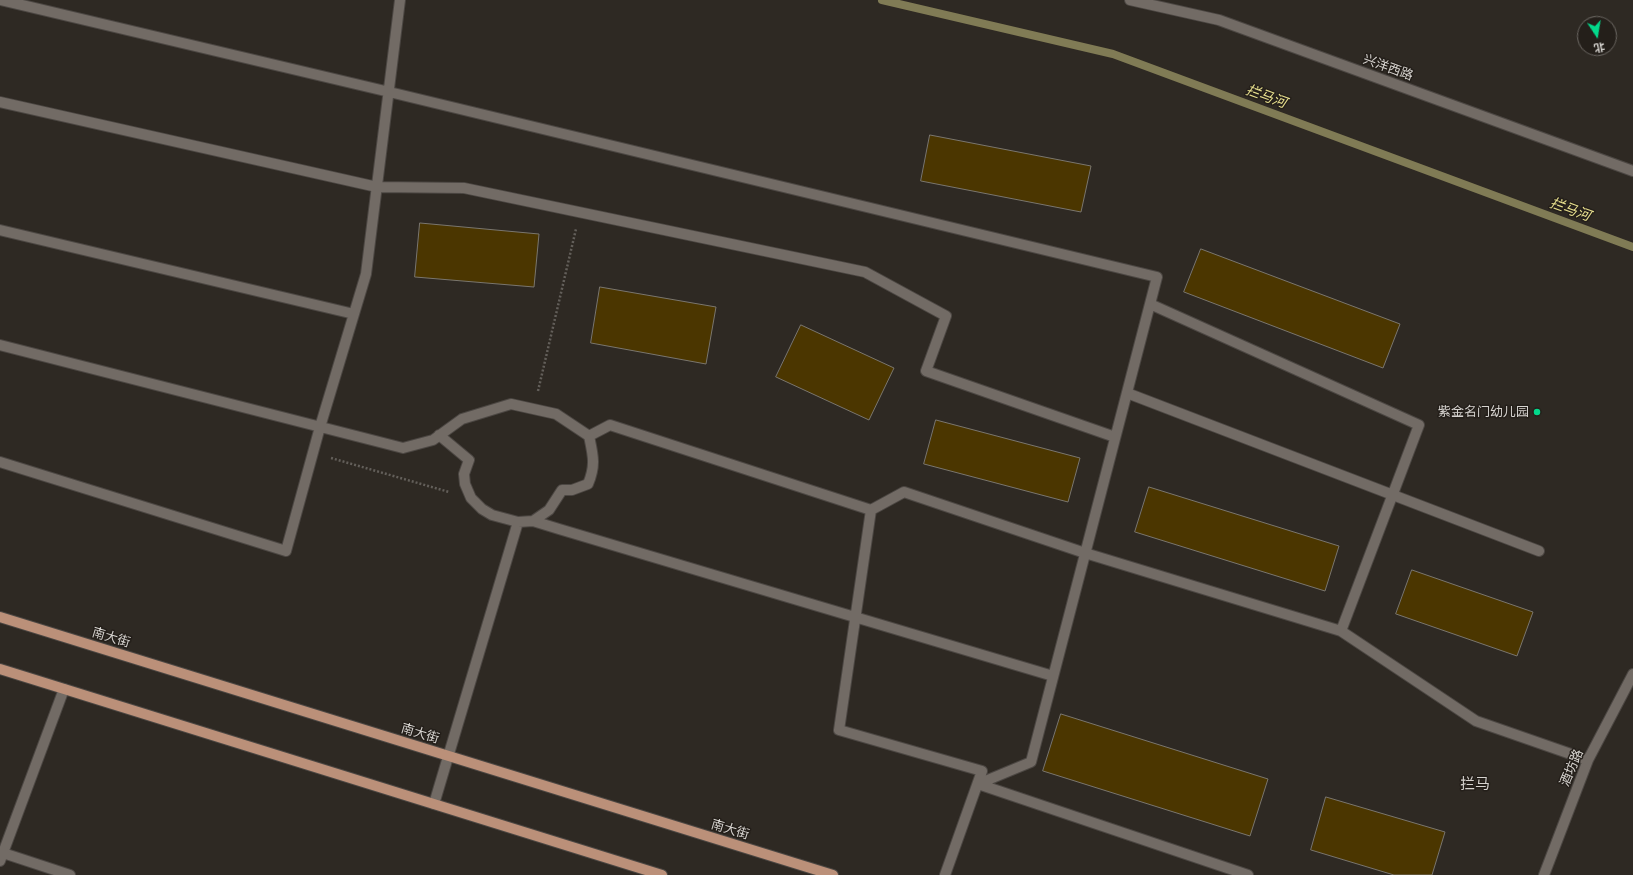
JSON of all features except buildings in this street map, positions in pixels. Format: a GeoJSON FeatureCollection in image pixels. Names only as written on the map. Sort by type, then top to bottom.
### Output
{"type":"FeatureCollection","features":[{"type":"Feature","properties":{"kind":"main road","name":"南大街"},"geometry":{"type":"LineString","coordinates":[[0,617],[833,875]]}},
{"type":"Feature","properties":{"kind":"main road"},"geometry":{"type":"LineString","coordinates":[[0,669],[662,875]]}},
{"type":"Feature","properties":{"kind":"street"},"geometry":{"type":"LineString","coordinates":[[1,0],[1157,277],[1031,762],[978,784]]}},
{"type":"Feature","properties":{"kind":"street"},"geometry":{"type":"LineString","coordinates":[[0,462],[286,551],[320,427],[366,274],[400,0]]}},
{"type":"Feature","properties":{"kind":"street","name":"兴洋西路"},"geometry":{"type":"LineString","coordinates":[[1130,0],[1218,20],[1633,171]]}},
{"type":"Feature","properties":{"kind":"street"},"geometry":{"type":"LineString","coordinates":[[0,102],[377,187],[464,188],[865,272],[946,316],[926,371],[1115,437]]}},
{"type":"Feature","properties":{"kind":"street"},"geometry":{"type":"LineString","coordinates":[[0,230],[354,314]]}},
{"type":"Feature","properties":{"kind":"street"},"geometry":{"type":"LineString","coordinates":[[1150,304],[1419,425],[1341,631]]}},
{"type":"Feature","properties":{"kind":"street"},"geometry":{"type":"LineString","coordinates":[[0,345],[403,448],[434,440],[462,419],[511,404],[556,414],[589,436],[593,457],[593,472],[588,484],[572,490],[562,490],[549,510],[533,522]]}},
{"type":"Feature","properties":{"kind":"street"},"geometry":{"type":"LineString","coordinates":[[1127,393],[1539,551]]}},
{"type":"Feature","properties":{"kind":"street"},"geometry":{"type":"LineString","coordinates":[[589,436],[610,424],[871,510],[904,492],[1085,553],[1341,631],[1476,721],[1588,760]]}},
{"type":"Feature","properties":{"kind":"street"},"geometry":{"type":"LineString","coordinates":[[439,435],[469,460],[464,474],[470,498],[482,509],[492,515],[518,522],[533,522],[1053,676]]}},
{"type":"Feature","properties":{"kind":"street"},"geometry":{"type":"LineString","coordinates":[[871,510],[839,730],[982,772],[945,875]]}},
{"type":"Feature","properties":{"kind":"street"},"geometry":{"type":"LineString","coordinates":[[434,804],[518,522]]}},
{"type":"Feature","properties":{"kind":"street","name":"酒坊路"},"geometry":{"type":"LineString","coordinates":[[1544,875],[1588,760],[1633,674]]}},
{"type":"Feature","properties":{"kind":"street"},"geometry":{"type":"LineString","coordinates":[[64,689],[1,855],[70,875]]}},
{"type":"Feature","properties":{"kind":"street"},"geometry":{"type":"LineString","coordinates":[[978,784],[1248,875]]}},
{"type":"Feature","properties":{"kind":"path"},"geometry":{"type":"LineString","coordinates":[[534,409],[580,212]]}},
{"type":"Feature","properties":{"kind":"path"},"geometry":{"type":"LineString","coordinates":[[313,452],[470,498]]}},
{"type":"Feature","properties":{"kind":"waterway","name":"拦马河"},"geometry":{"type":"LineString","coordinates":[[882,0],[1113,54],[1633,247]]}},
{"type":"Feature","properties":{"kind":"place","name":"紫金名门幼儿园"},"geometry":{"type":"Point","coordinates":[1537,412]}},
{"type":"Feature","properties":{"kind":"district","name":"拦马"},"geometry":{"type":"Point","coordinates":[1475,785]}}]}
